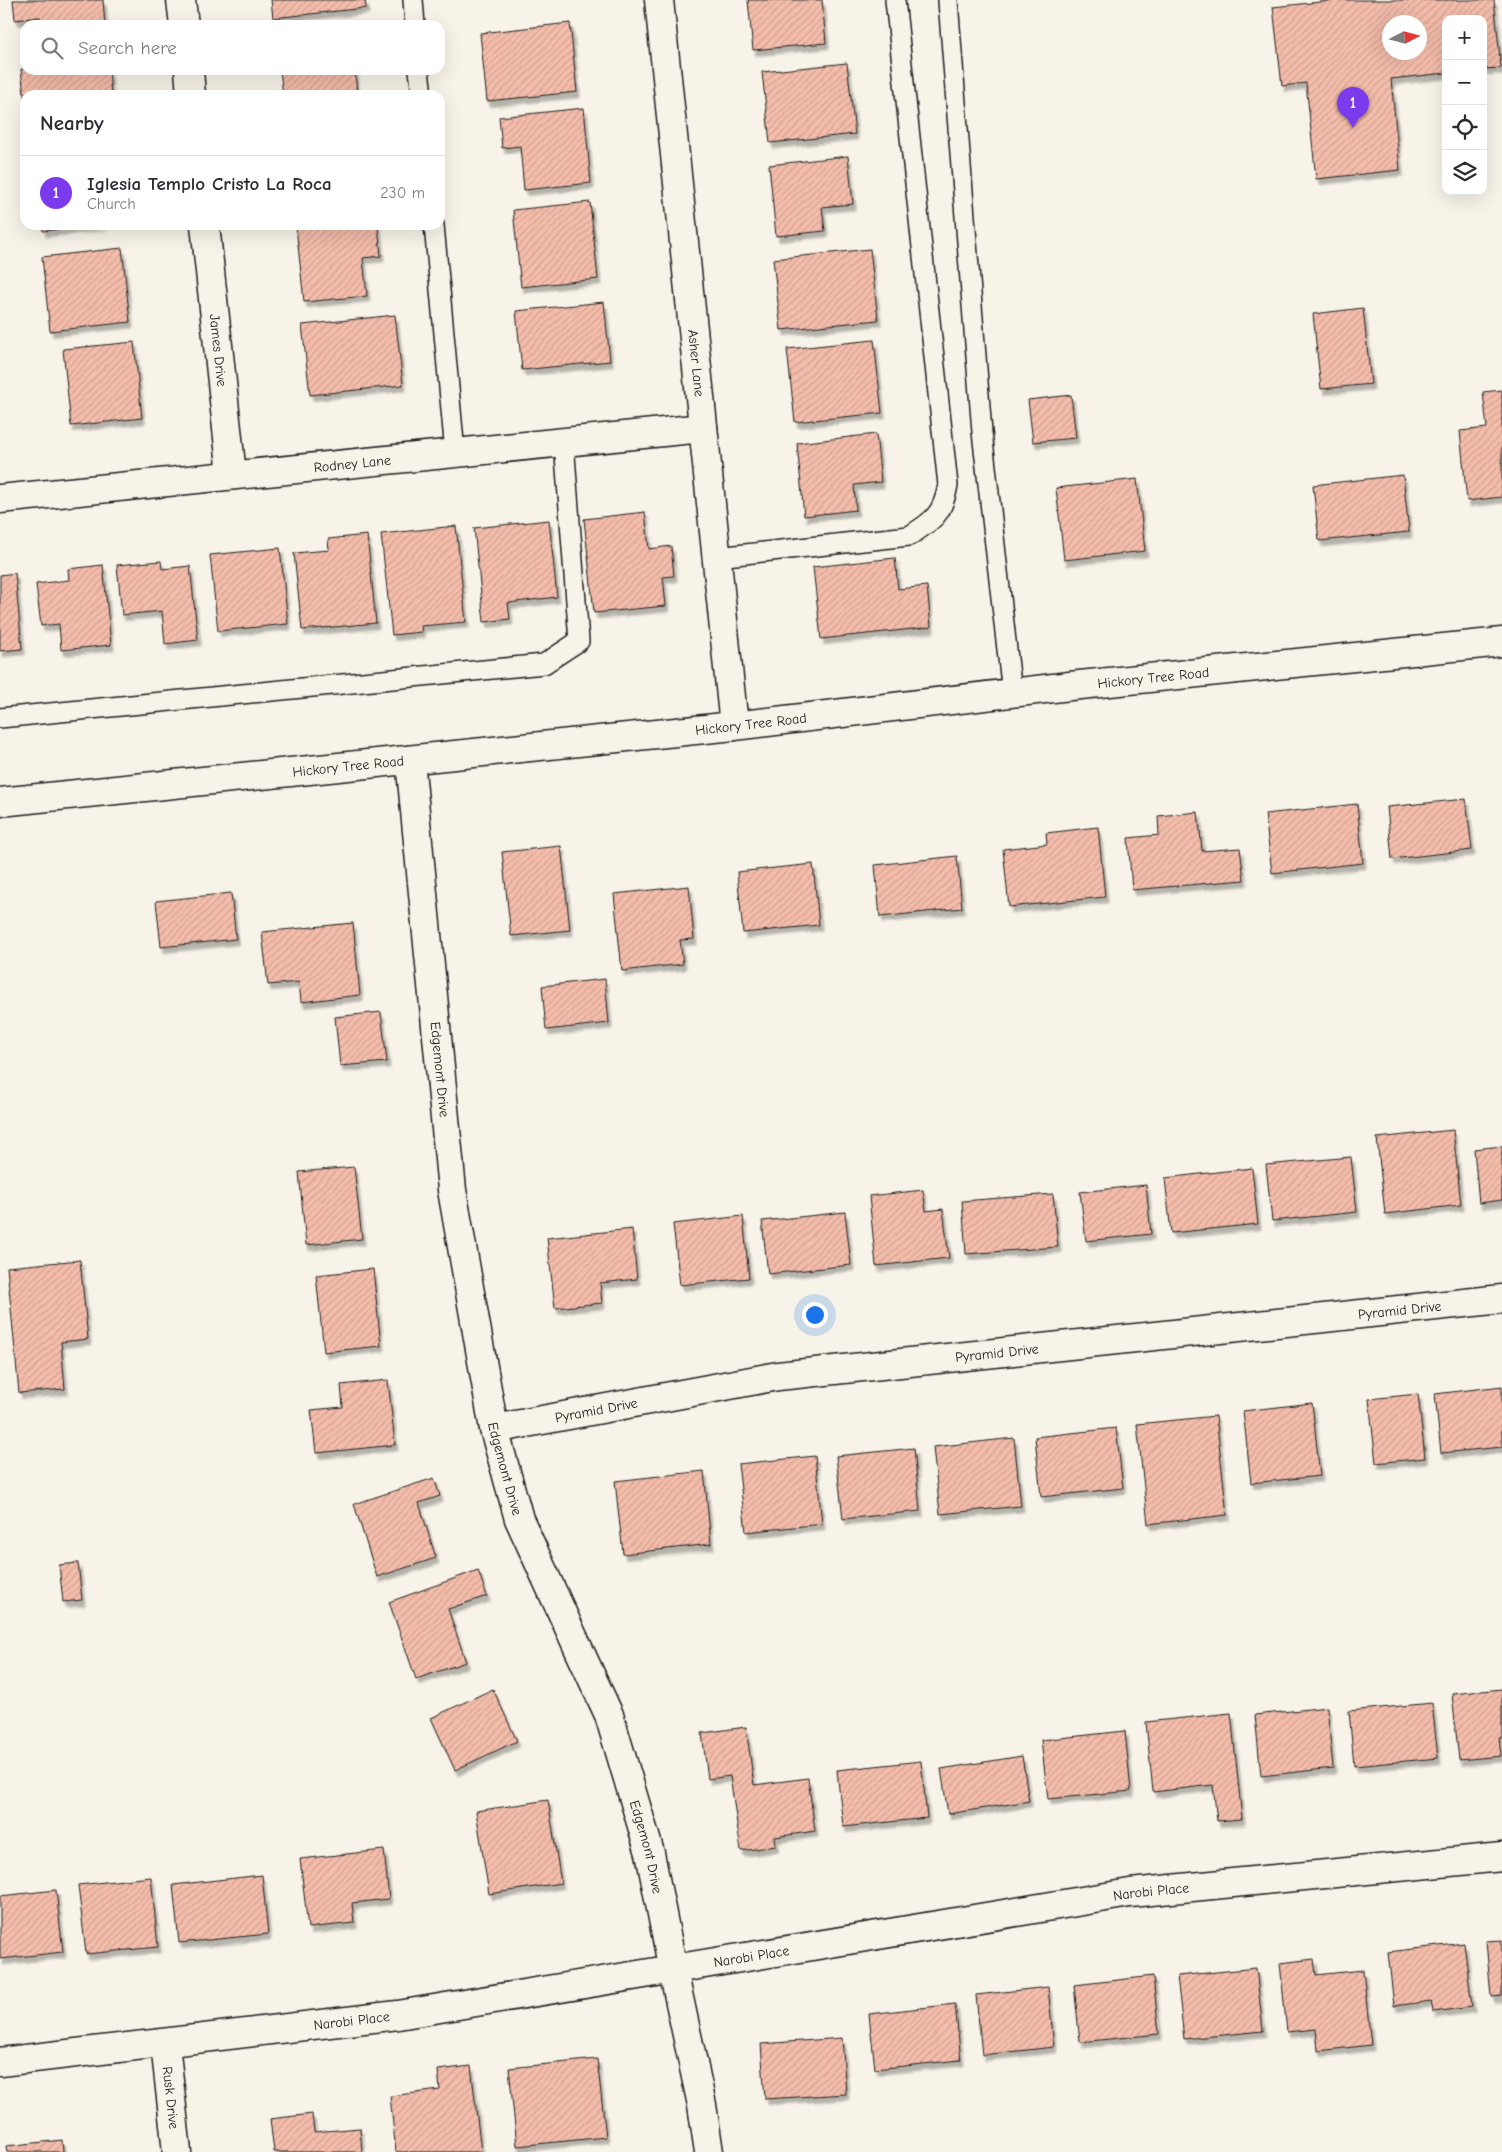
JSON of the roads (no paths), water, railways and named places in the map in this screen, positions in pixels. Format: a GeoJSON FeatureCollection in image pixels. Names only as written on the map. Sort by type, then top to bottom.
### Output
{"type":"FeatureCollection","features":[{"type":"Feature","properties":{"kind":"street"},"geometry":{"type":"LineString","coordinates":[[181,0],[183,20]]}},
{"type":"Feature","properties":{"kind":"street","name":"Asher Lane"},"geometry":{"type":"LineString","coordinates":[[659,0],[734,726]]}},
{"type":"Feature","properties":{"kind":"street"},"geometry":{"type":"LineString","coordinates":[[189,75],[191,90]]}},
{"type":"Feature","properties":{"kind":"street","name":"James Drive"},"geometry":{"type":"LineString","coordinates":[[206,230],[232,475]]}},
{"type":"Feature","properties":{"kind":"street","name":"Rodney Lane"},"geometry":{"type":"LineString","coordinates":[[0,499],[703,428]]}},
{"type":"Feature","properties":{"kind":"street","name":"Hickory Tree Road"},"geometry":{"type":"LineString","coordinates":[[0,802],[734,726],[1012,693],[1502,642]]}},
{"type":"Feature","properties":{"kind":"street","name":"Edgemont Drive"},"geometry":{"type":"LineString","coordinates":[[410,760],[452,1190],[494,1429],[520,1519],[609,1714],[650,1853],[702,2105],[709,2152]]}},
{"type":"Feature","properties":{"kind":"street","name":"Pyramid Drive"},"geometry":{"type":"LineString","coordinates":[[494,1429],[778,1376],[1502,1299]]}},
{"type":"Feature","properties":{"kind":"street","name":"Narobi Place"},"geometry":{"type":"LineString","coordinates":[[0,2062],[398,2015],[1130,1893],[1502,1857]]}},
{"type":"Feature","properties":{"kind":"street","name":"Rusk Drive"},"geometry":{"type":"LineString","coordinates":[[165,2044],[177,2152]]}},
{"type":"Feature","properties":{"kind":"lane"},"geometry":{"type":"LineString","coordinates":[[413,0],[415,20]]}},
{"type":"Feature","properties":{"kind":"lane"},"geometry":{"type":"LineString","coordinates":[[717,557],[909,536],[931,522],[945,504],[948,485],[895,0]]}},
{"type":"Feature","properties":{"kind":"lane"},"geometry":{"type":"LineString","coordinates":[[948,1],[982,432],[1012,693]]}},
{"type":"Feature","properties":{"kind":"lane"},"geometry":{"type":"LineString","coordinates":[[420,75],[421,90]]}},
{"type":"Feature","properties":{"kind":"lane"},"geometry":{"type":"LineString","coordinates":[[434,230],[455,453]]}},
{"type":"Feature","properties":{"kind":"lane"},"geometry":{"type":"LineString","coordinates":[[0,718],[544,664],[579,641],[564,442]]}},
{"type":"Feature","properties":{"kind":"place","name":"Iglesia Templo Cristo La Roca"},"geometry":{"type":"Point","coordinates":[1353,128]}}]}
